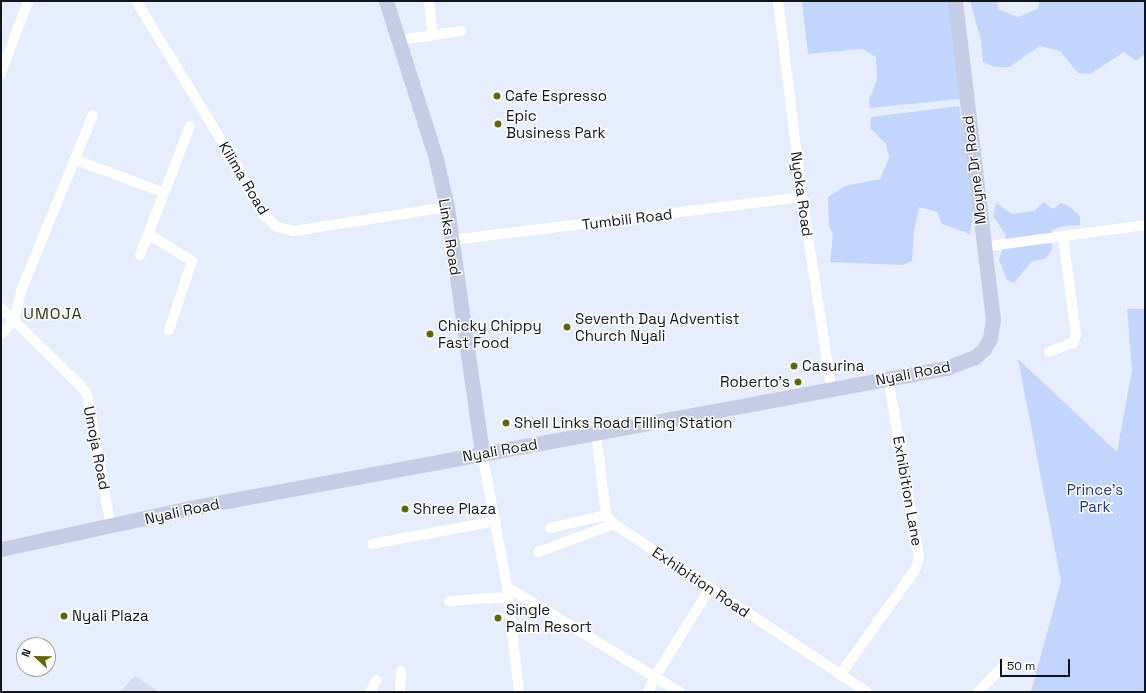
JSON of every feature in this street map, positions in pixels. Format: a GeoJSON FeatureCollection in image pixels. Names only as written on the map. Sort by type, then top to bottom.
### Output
{"type":"FeatureCollection","features":[{"type":"Feature","properties":{"kind":"main road","name":"Links Road"},"geometry":{"type":"LineString","coordinates":[[379,1],[392,26]]}},
{"type":"Feature","properties":{"kind":"main road","name":"Links Road"},"geometry":{"type":"LineString","coordinates":[[386,1],[392,26],[436,159],[447,207],[482,453]]}},
{"type":"Feature","properties":{"kind":"main road","name":"Moyne Dr Road"},"geometry":{"type":"LineString","coordinates":[[955,1],[983,247],[992,308],[990,338]]}},
{"type":"Feature","properties":{"kind":"main road","name":"Nyali Road"},"geometry":{"type":"LineString","coordinates":[[1,549],[111,527],[200,506],[596,433],[831,387],[888,378],[963,362],[984,349],[990,338]]}},
{"type":"Feature","properties":{"kind":"street"},"geometry":{"type":"LineString","coordinates":[[1,74],[28,1]]}},
{"type":"Feature","properties":{"kind":"street","name":"Kilima Road"},"geometry":{"type":"LineString","coordinates":[[136,1],[237,166],[264,214],[277,226],[294,231],[447,207]]}},
{"type":"Feature","properties":{"kind":"street"},"geometry":{"type":"LineString","coordinates":[[429,1],[432,35]]}},
{"type":"Feature","properties":{"kind":"street","name":"Nyoka Road"},"geometry":{"type":"LineString","coordinates":[[778,1],[802,197],[831,387]]}},
{"type":"Feature","properties":{"kind":"street"},"geometry":{"type":"LineString","coordinates":[[406,39],[462,32]]}},
{"type":"Feature","properties":{"kind":"street"},"geometry":{"type":"LineString","coordinates":[[1,334],[14,320],[22,291],[93,115]]}},
{"type":"Feature","properties":{"kind":"street"},"geometry":{"type":"LineString","coordinates":[[140,255],[162,192],[190,126]]}},
{"type":"Feature","properties":{"kind":"street"},"geometry":{"type":"LineString","coordinates":[[76,160],[162,192]]}},
{"type":"Feature","properties":{"kind":"street","name":"Tumbili Road"},"geometry":{"type":"LineString","coordinates":[[452,240],[802,197]]}},
{"type":"Feature","properties":{"kind":"street"},"geometry":{"type":"LineString","coordinates":[[983,247],[1145,226]]}},
{"type":"Feature","properties":{"kind":"street"},"geometry":{"type":"LineString","coordinates":[[148,234],[192,260],[169,330]]}},
{"type":"Feature","properties":{"kind":"street"},"geometry":{"type":"LineString","coordinates":[[1049,352],[1073,343],[1076,336],[1063,236]]}},
{"type":"Feature","properties":{"kind":"street","name":"Umoja Road"},"geometry":{"type":"LineString","coordinates":[[1,308],[86,394],[111,527]]}},
{"type":"Feature","properties":{"kind":"street","name":"Exhibition Lane"},"geometry":{"type":"LineString","coordinates":[[840,675],[914,570],[920,558],[888,378]]}},
{"type":"Feature","properties":{"kind":"street"},"geometry":{"type":"LineString","coordinates":[[550,528],[606,515],[596,433]]}},
{"type":"Feature","properties":{"kind":"street"},"geometry":{"type":"LineString","coordinates":[[482,453],[496,521],[508,592],[519,692]]}},
{"type":"Feature","properties":{"kind":"street","name":"Exhibition Road"},"geometry":{"type":"LineString","coordinates":[[606,515],[614,524],[867,692]]}},
{"type":"Feature","properties":{"kind":"street"},"geometry":{"type":"LineString","coordinates":[[372,544],[496,521]]}},
{"type":"Feature","properties":{"kind":"street"},"geometry":{"type":"LineString","coordinates":[[538,552],[614,524]]}},
{"type":"Feature","properties":{"kind":"street"},"geometry":{"type":"LineString","coordinates":[[648,692],[655,677],[710,588]]}},
{"type":"Feature","properties":{"kind":"street"},"geometry":{"type":"LineString","coordinates":[[449,601],[508,592],[680,692]]}},
{"type":"Feature","properties":{"kind":"street"},"geometry":{"type":"LineString","coordinates":[[978,692],[1007,662]]}},
{"type":"Feature","properties":{"kind":"street"},"geometry":{"type":"LineString","coordinates":[[400,692],[402,671]]}},
{"type":"Feature","properties":{"kind":"street"},"geometry":{"type":"LineString","coordinates":[[370,692],[376,681]]}},
{"type":"Feature","properties":{"kind":"shaded area"},"geometry":{"type":"Polygon","coordinates":[[[135,676],[159,692],[120,692],[135,676]]]}},
{"type":"Feature","properties":{"kind":"green space"},"geometry":{"type":"Polygon","coordinates":[[[802,1],[950,1],[960,99],[870,108],[869,100],[877,80],[876,57],[862,49],[808,54],[802,1]]]}},
{"type":"Feature","properties":{"kind":"green space"},"geometry":{"type":"Polygon","coordinates":[[[970,1],[997,1],[998,9],[1018,17],[1037,9],[1040,1],[1145,1],[1145,54],[1136,61],[1124,52],[1090,74],[1078,73],[1060,51],[1040,46],[1009,67],[994,67],[983,62],[981,40],[970,1]]]}},
{"type":"Feature","properties":{"kind":"green space"},"geometry":{"type":"Polygon","coordinates":[[[959,106],[973,185],[973,215],[970,234],[942,224],[937,212],[919,207],[914,231],[912,261],[903,265],[830,262],[833,234],[829,226],[828,197],[845,186],[880,179],[889,158],[886,144],[870,128],[871,117],[959,106]]]}},
{"type":"Feature","properties":{"kind":"green space"},"geometry":{"type":"Polygon","coordinates":[[[1044,202],[1053,209],[1061,203],[1070,207],[1080,216],[1080,225],[1064,226],[1052,230],[1052,249],[1046,258],[1031,262],[1014,283],[1007,280],[999,260],[1006,235],[993,216],[996,203],[1012,214],[1034,211],[1044,202]]]}},
{"type":"Feature","properties":{"kind":"green space","name":"Prince's Park"},"geometry":{"type":"Polygon","coordinates":[[[1127,309],[1145,309],[1145,692],[1031,692],[1061,581],[1018,359],[1117,452],[1132,370],[1127,309]]]}},
{"type":"Feature","properties":{"kind":"place","name":"Cafe Espresso"},"geometry":{"type":"Point","coordinates":[497,96]}},
{"type":"Feature","properties":{"kind":"place","name":"Epic Business Park"},"geometry":{"type":"Point","coordinates":[498,124]}},
{"type":"Feature","properties":{"kind":"place","name":"Seventh Day Adventist Church Nyali"},"geometry":{"type":"Point","coordinates":[567,327]}},
{"type":"Feature","properties":{"kind":"place","name":"Chicky Chippy Fast Food"},"geometry":{"type":"Point","coordinates":[430,334]}},
{"type":"Feature","properties":{"kind":"place","name":"Casurina"},"geometry":{"type":"Point","coordinates":[794,366]}},
{"type":"Feature","properties":{"kind":"place","name":"Roberto's"},"geometry":{"type":"Point","coordinates":[798,382]}},
{"type":"Feature","properties":{"kind":"place","name":"Shell Links Road Filling Station"},"geometry":{"type":"Point","coordinates":[506,423]}},
{"type":"Feature","properties":{"kind":"place","name":"Shree Plaza"},"geometry":{"type":"Point","coordinates":[405,509]}},
{"type":"Feature","properties":{"kind":"place","name":"Nyali Plaza"},"geometry":{"type":"Point","coordinates":[64,616]}},
{"type":"Feature","properties":{"kind":"place","name":"Single Palm Resort"},"geometry":{"type":"Point","coordinates":[498,618]}},
{"type":"Feature","properties":{"kind":"district","name":"UMOJA"},"geometry":{"type":"Point","coordinates":[53,314]}}]}
